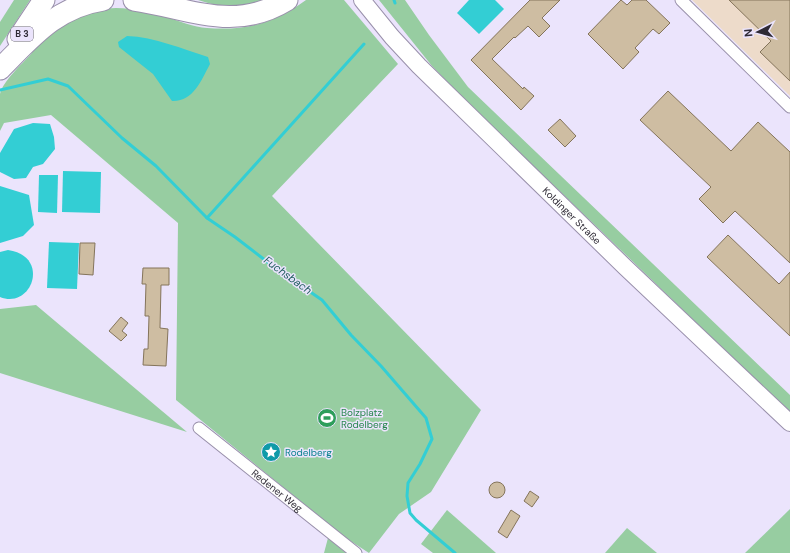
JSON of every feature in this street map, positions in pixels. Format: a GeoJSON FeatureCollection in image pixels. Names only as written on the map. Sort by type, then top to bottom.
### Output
{"type":"FeatureCollection","features":[{"type":"Feature","properties":{"kind":"highway","name":"B 3"},"geometry":{"type":"LineString","coordinates":[[0,69],[44,0]]}},
{"type":"Feature","properties":{"kind":"highway"},"geometry":{"type":"LineString","coordinates":[[0,69],[37,32],[58,16],[81,5],[102,0]]}},
{"type":"Feature","properties":{"kind":"highway"},"geometry":{"type":"LineString","coordinates":[[134,0],[220,17],[247,16],[271,9],[287,0]]}},
{"type":"Feature","properties":{"kind":"highway"},"geometry":{"type":"LineString","coordinates":[[174,0],[194,12]]}},
{"type":"Feature","properties":{"kind":"street","name":"Koldinger Straße"},"geometry":{"type":"LineString","coordinates":[[362,0],[369,6],[403,49],[436,83],[625,267],[790,424]]}},
{"type":"Feature","properties":{"kind":"street"},"geometry":{"type":"LineString","coordinates":[[681,0],[790,107]]}},
{"type":"Feature","properties":{"kind":"street","name":"Redener Weg"},"geometry":{"type":"LineString","coordinates":[[199,428],[356,553]]}},
{"type":"Feature","properties":{"kind":"shaded area"},"geometry":{"type":"Polygon","coordinates":[[[14,0],[30,0],[0,46],[0,22],[14,0]]]}},
{"type":"Feature","properties":{"kind":"shaded area"},"geometry":{"type":"Polygon","coordinates":[[[198,0],[263,0],[247,5],[222,6],[198,0]]]}},
{"type":"Feature","properties":{"kind":"shaded area"},"geometry":{"type":"Polygon","coordinates":[[[306,0],[344,0],[398,64],[272,196],[481,410],[431,492],[399,514],[369,553],[329,527],[305,505],[176,400],[178,223],[51,115],[4,123],[0,131],[0,94],[5,84],[44,37],[59,26],[78,16],[97,10],[122,8],[148,12],[192,25],[221,29],[247,27],[260,24],[283,14],[306,0]]]}},
{"type":"Feature","properties":{"kind":"shaded area"},"geometry":{"type":"Polygon","coordinates":[[[379,0],[405,0],[468,87],[790,395],[790,413],[464,99],[432,66],[379,0]]]}},
{"type":"Feature","properties":{"kind":"shaded area"},"geometry":{"type":"Polygon","coordinates":[[[469,0],[495,0],[504,9],[479,34],[457,13],[469,0]]]}},
{"type":"Feature","properties":{"kind":"shaded area"},"geometry":{"type":"Polygon","coordinates":[[[692,0],[790,0],[790,96],[692,0]]]}},
{"type":"Feature","properties":{"kind":"shaded area"},"geometry":{"type":"Polygon","coordinates":[[[127,36],[158,41],[208,57],[210,64],[200,83],[191,94],[186,98],[172,101],[153,74],[119,47],[118,42],[127,36]]]}},
{"type":"Feature","properties":{"kind":"shaded area"},"geometry":{"type":"Polygon","coordinates":[[[33,123],[50,124],[54,137],[55,149],[43,164],[33,167],[26,178],[14,179],[0,172],[0,153],[14,129],[33,123]]]}},
{"type":"Feature","properties":{"kind":"shaded area"},"geometry":{"type":"Polygon","coordinates":[[[63,171],[101,172],[100,213],[62,212],[63,171]]]}},
{"type":"Feature","properties":{"kind":"shaded area"},"geometry":{"type":"Polygon","coordinates":[[[39,175],[58,175],[57,213],[38,212],[39,175]]]}},
{"type":"Feature","properties":{"kind":"shaded area"},"geometry":{"type":"Polygon","coordinates":[[[0,186],[29,195],[34,225],[23,236],[0,243],[0,186]]]}},
{"type":"Feature","properties":{"kind":"shaded area"},"geometry":{"type":"Polygon","coordinates":[[[49,242],[79,243],[77,289],[47,288],[49,242]]]}},
{"type":"Feature","properties":{"kind":"shaded area"},"geometry":{"type":"Polygon","coordinates":[[[8,250],[21,254],[29,262],[33,271],[32,281],[28,289],[21,296],[11,299],[0,297],[0,252],[8,250]]]}},
{"type":"Feature","properties":{"kind":"shaded area"},"geometry":{"type":"Polygon","coordinates":[[[36,305],[187,432],[0,373],[0,309],[36,305]]]}},
{"type":"Feature","properties":{"kind":"shaded area"},"geometry":{"type":"Polygon","coordinates":[[[790,509],[790,553],[745,553],[790,509]]]}},
{"type":"Feature","properties":{"kind":"shaded area"},"geometry":{"type":"Polygon","coordinates":[[[447,510],[496,553],[433,553],[421,544],[447,510]]]}},
{"type":"Feature","properties":{"kind":"shaded area"},"geometry":{"type":"Polygon","coordinates":[[[627,528],[657,553],[605,553],[627,528]]]}},
{"type":"Feature","properties":{"kind":"shaded area"},"geometry":{"type":"Polygon","coordinates":[[[328,538],[346,553],[324,553],[328,538]]]}},
{"type":"Feature","properties":{"kind":"building"},"geometry":{"type":"Polygon","coordinates":[[[530,0],[560,0],[542,18],[550,26],[539,37],[528,26],[515,38],[514,37],[492,59],[523,89],[524,87],[534,96],[521,110],[471,60],[530,0]]]}},
{"type":"Feature","properties":{"kind":"building"},"geometry":{"type":"Polygon","coordinates":[[[621,0],[627,5],[632,0],[646,0],[670,23],[659,34],[653,29],[635,48],[639,52],[623,69],[588,34],[621,0]]]}},
{"type":"Feature","properties":{"kind":"building"},"geometry":{"type":"Polygon","coordinates":[[[729,0],[790,0],[790,81],[760,52],[771,41],[729,0]]]}},
{"type":"Feature","properties":{"kind":"building"},"geometry":{"type":"Polygon","coordinates":[[[668,91],[731,151],[758,122],[790,152],[790,263],[735,211],[723,223],[699,199],[711,187],[640,120],[668,91]]]}},
{"type":"Feature","properties":{"kind":"building"},"geometry":{"type":"Polygon","coordinates":[[[560,119],[576,136],[565,147],[548,130],[560,119]]]}},
{"type":"Feature","properties":{"kind":"building"},"geometry":{"type":"Polygon","coordinates":[[[728,235],[779,284],[790,272],[790,336],[707,257],[728,235]]]}},
{"type":"Feature","properties":{"kind":"building"},"geometry":{"type":"Polygon","coordinates":[[[80,243],[95,243],[93,275],[79,274],[80,243]]]}},
{"type":"Feature","properties":{"kind":"building"},"geometry":{"type":"Polygon","coordinates":[[[143,268],[169,268],[169,285],[161,285],[160,328],[168,329],[166,366],[143,365],[144,349],[148,349],[149,316],[145,316],[146,284],[142,284],[143,268]]]}},
{"type":"Feature","properties":{"kind":"building"},"geometry":{"type":"Polygon","coordinates":[[[121,317],[128,323],[122,331],[127,335],[121,341],[109,331],[121,317]]]}},
{"type":"Feature","properties":{"kind":"building"},"geometry":{"type":"Polygon","coordinates":[[[497,482],[503,484],[505,490],[503,496],[497,498],[491,496],[489,490],[491,484],[497,482]]]}},
{"type":"Feature","properties":{"kind":"building"},"geometry":{"type":"Polygon","coordinates":[[[530,491],[539,497],[532,507],[524,501],[530,491]]]}},
{"type":"Feature","properties":{"kind":"building"},"geometry":{"type":"Polygon","coordinates":[[[511,510],[520,516],[507,538],[498,532],[511,510]]]}},
{"type":"Feature","properties":{"kind":"waterway"},"geometry":{"type":"LineString","coordinates":[[207,218],[364,44]]}},
{"type":"Feature","properties":{"kind":"waterway","name":"Fuchsbach"},"geometry":{"type":"LineString","coordinates":[[0,90],[48,79],[68,86],[122,138],[156,166],[207,218],[322,300],[351,335],[381,366],[426,418],[432,439],[420,464],[408,483],[407,496],[410,513],[416,520],[455,553]]}},
{"type":"Feature","properties":{"kind":"place","name":"Bolzplatz Rodelberg"},"geometry":{"type":"Point","coordinates":[327,418]}},
{"type":"Feature","properties":{"kind":"place","name":"Rodelberg"},"geometry":{"type":"Point","coordinates":[271,452]}}]}
